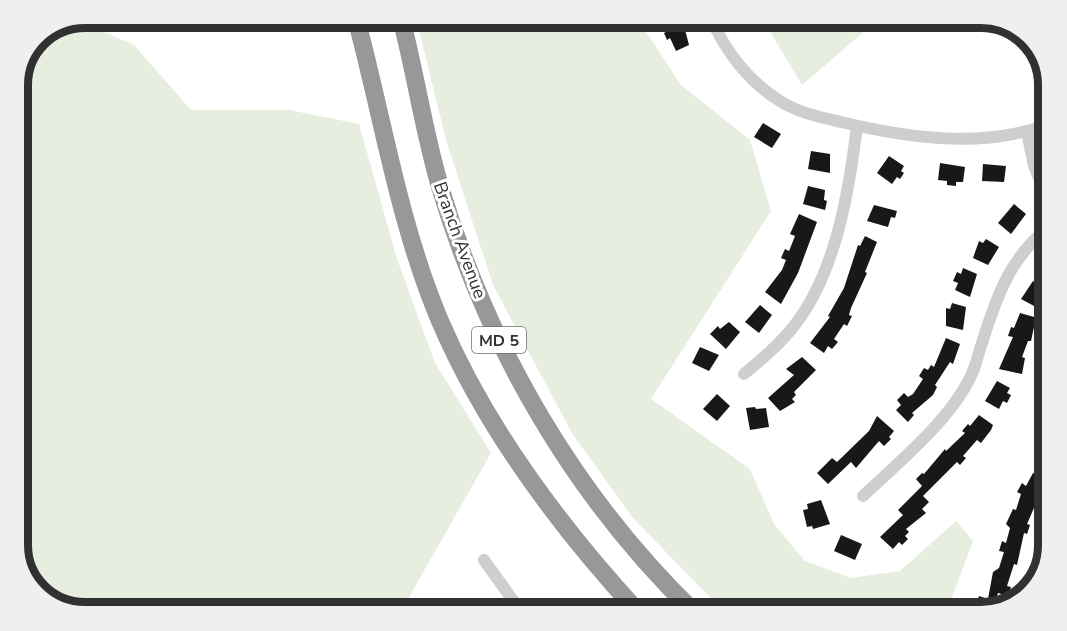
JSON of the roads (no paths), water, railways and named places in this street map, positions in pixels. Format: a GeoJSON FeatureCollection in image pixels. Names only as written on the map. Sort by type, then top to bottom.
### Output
{"type":"FeatureCollection","features":[{"type":"Feature","properties":{"kind":"highway","name":"MD 5"},"geometry":{"type":"LineString","coordinates":[[358,28],[402,208],[440,321],[483,405],[538,490],[572,536],[629,602]]}},
{"type":"Feature","properties":{"kind":"highway","name":"Branch Avenue"},"geometry":{"type":"LineString","coordinates":[[403,28],[441,190],[493,330],[565,458],[597,504],[656,573],[684,602]]}},
{"type":"Feature","properties":{"kind":"street"},"geometry":{"type":"LineString","coordinates":[[716,28],[723,44],[758,85],[802,113],[857,126],[932,138],[996,137],[1027,132],[1038,128]]}},
{"type":"Feature","properties":{"kind":"street"},"geometry":{"type":"LineString","coordinates":[[744,374],[795,326],[819,281],[842,224],[857,126]]}},
{"type":"Feature","properties":{"kind":"street"},"geometry":{"type":"LineString","coordinates":[[1027,132],[1038,176]]}},
{"type":"Feature","properties":{"kind":"street"},"geometry":{"type":"LineString","coordinates":[[863,496],[941,418],[970,377],[997,297],[1012,265],[1038,236]]}},
{"type":"Feature","properties":{"kind":"street"},"geometry":{"type":"LineString","coordinates":[[484,560],[514,602]]}}]}
